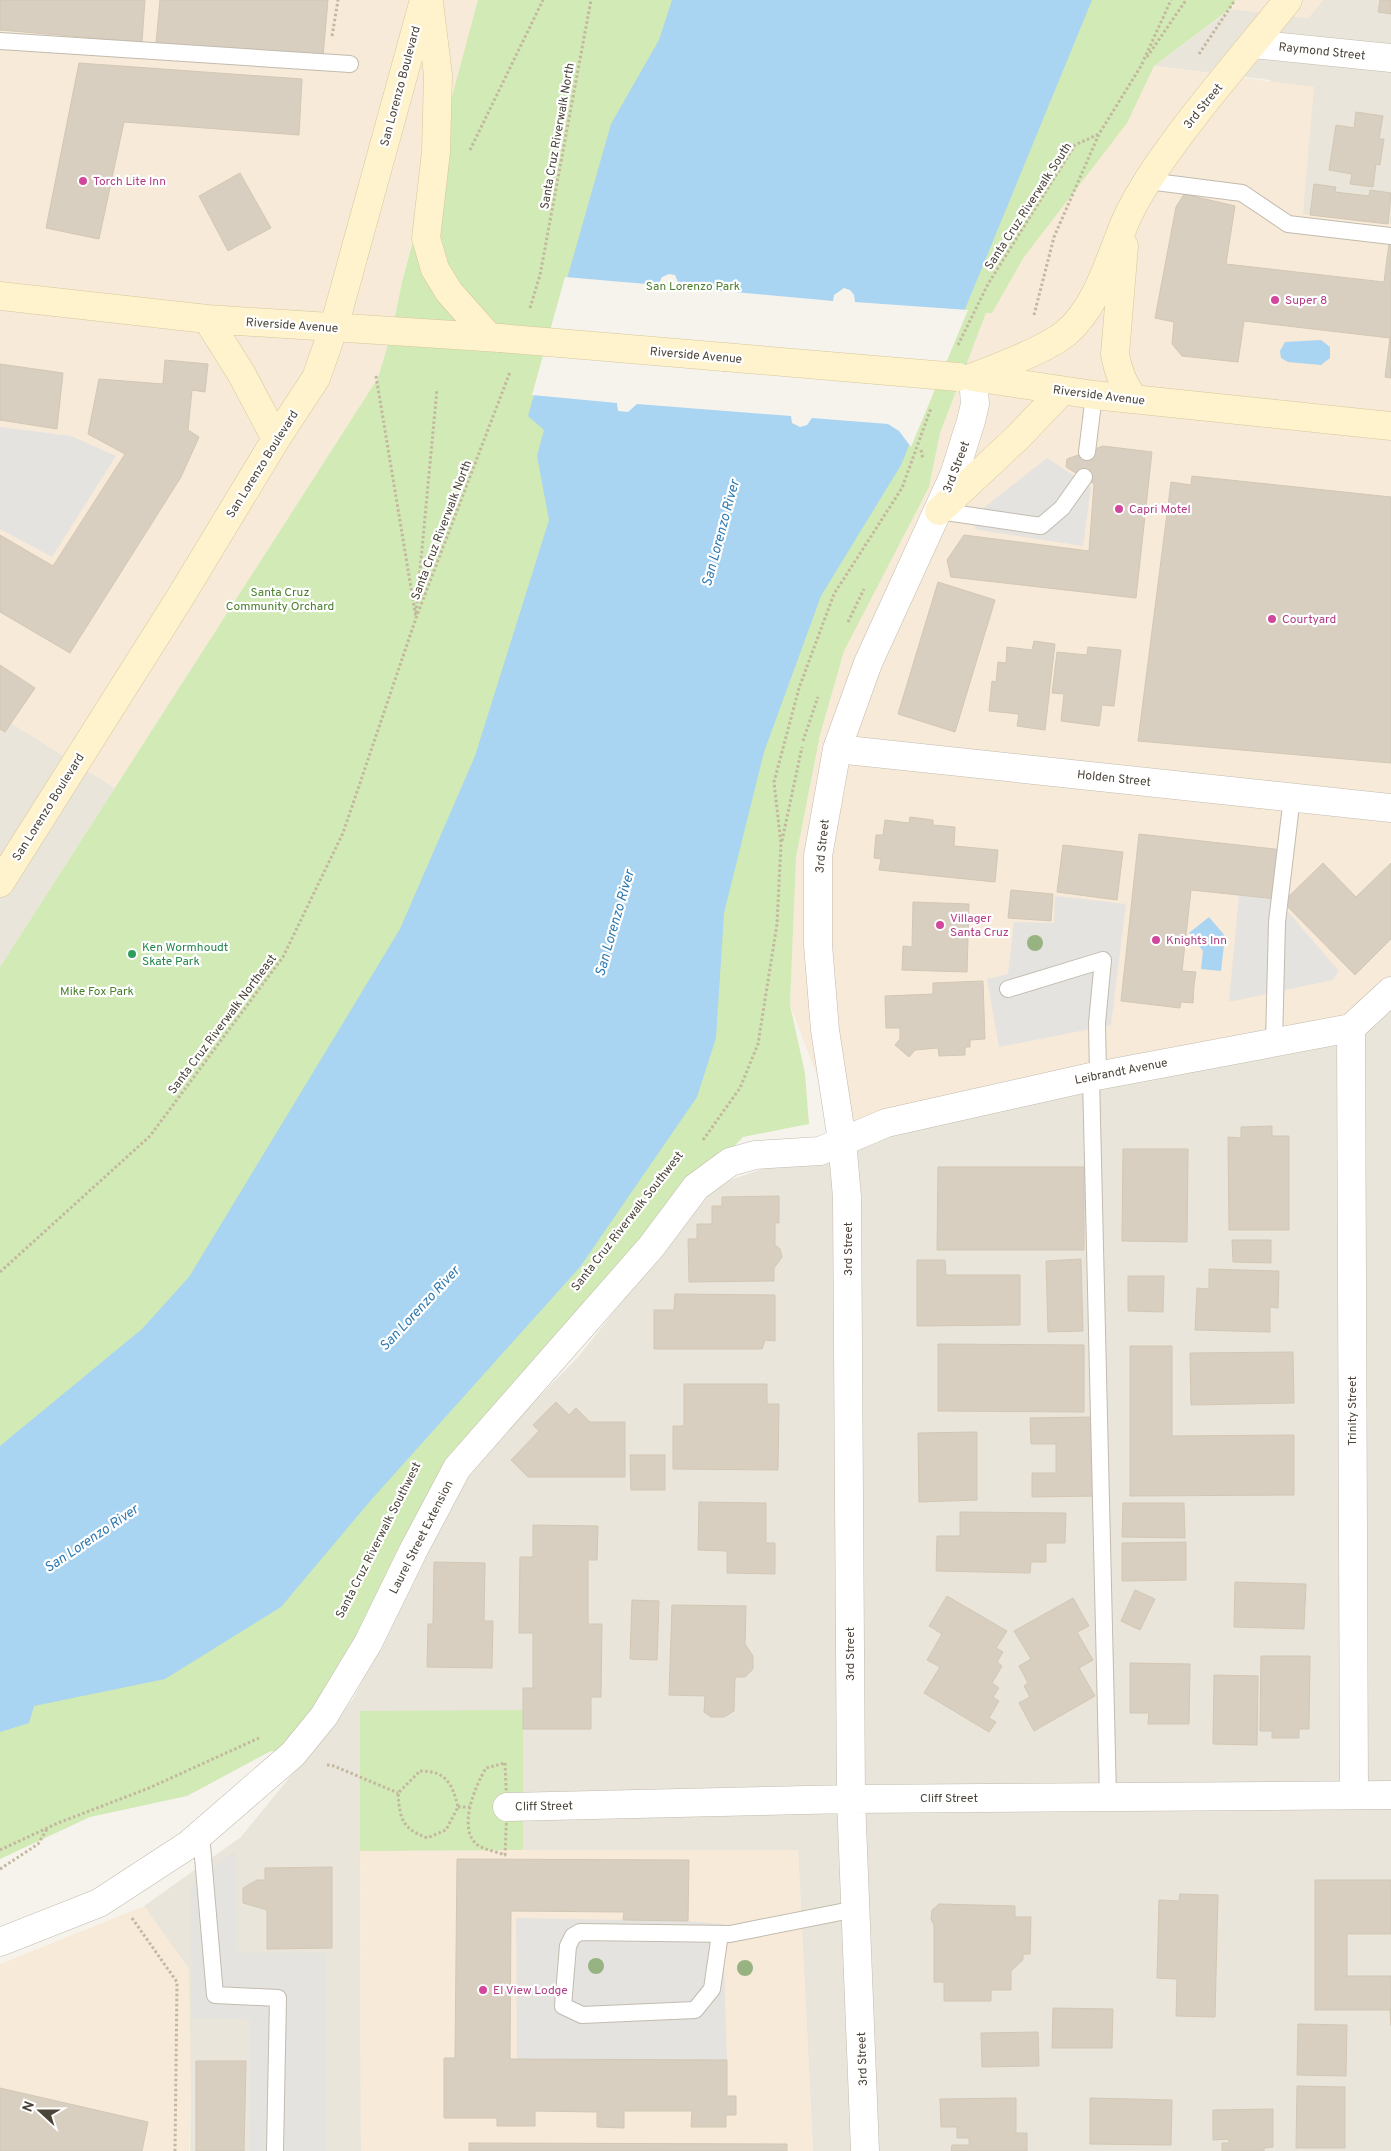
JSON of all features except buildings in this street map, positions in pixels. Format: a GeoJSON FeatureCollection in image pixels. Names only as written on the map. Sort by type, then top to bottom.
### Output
{"type":"FeatureCollection","features":[{"type":"Feature","properties":{"kind":"street","name":"San Lorenzo Boulevard"},"geometry":{"type":"LineString","coordinates":[[0,883],[181,596],[276,439],[316,378],[334,327],[424,0]]}},
{"type":"Feature","properties":{"kind":"street"},"geometry":{"type":"LineString","coordinates":[[429,0],[438,75],[436,152],[426,238],[435,269],[450,292],[494,338]]}},
{"type":"Feature","properties":{"kind":"street","name":"3rd Street"},"geometry":{"type":"LineString","coordinates":[[865,2151],[851,1799],[847,1197],[842,1141],[824,1030],[818,945],[818,856],[837,749],[868,663],[939,510],[966,441],[975,404],[966,377],[1009,362],[1065,334],[1080,318],[1096,290],[1127,217],[1148,181],[1174,142],[1288,0]]}},
{"type":"Feature","properties":{"kind":"street","name":"Raymond Street"},"geometry":{"type":"LineString","coordinates":[[1253,44],[1391,58]]}},
{"type":"Feature","properties":{"kind":"street"},"geometry":{"type":"LineString","coordinates":[[1127,217],[1115,354],[1124,387],[1134,399]]}},
{"type":"Feature","properties":{"kind":"street","name":"Riverside Avenue"},"geometry":{"type":"LineString","coordinates":[[0,296],[207,319],[494,338],[966,377],[1094,395],[1391,426]]}},
{"type":"Feature","properties":{"kind":"street"},"geometry":{"type":"LineString","coordinates":[[207,319],[241,373],[276,439]]}},
{"type":"Feature","properties":{"kind":"street"},"geometry":{"type":"LineString","coordinates":[[939,510],[1018,437],[1062,390]]}},
{"type":"Feature","properties":{"kind":"street","name":"Holden Street"},"geometry":{"type":"LineString","coordinates":[[837,749],[1391,808]]}},
{"type":"Feature","properties":{"kind":"street"},"geometry":{"type":"LineString","coordinates":[[1351,1028],[1391,991]]}},
{"type":"Feature","properties":{"kind":"street","name":"Leibrandt Avenue"},"geometry":{"type":"LineString","coordinates":[[842,1141],[886,1122],[1095,1076],[1351,1028]]}},
{"type":"Feature","properties":{"kind":"street","name":"Trinity Street"},"geometry":{"type":"LineString","coordinates":[[1351,1028],[1354,1794]]}},
{"type":"Feature","properties":{"kind":"street","name":"Laurel Street Extension"},"geometry":{"type":"LineString","coordinates":[[0,1942],[99,1903],[188,1845],[293,1754],[324,1716],[368,1643],[413,1551],[457,1468],[651,1247],[696,1187],[730,1162],[755,1155],[820,1151],[842,1141]]}},
{"type":"Feature","properties":{"kind":"street","name":"Cliff Street"},"geometry":{"type":"LineString","coordinates":[[507,1807],[851,1799],[1391,1795]]}},
{"type":"Feature","properties":{"kind":"lane"},"geometry":{"type":"LineString","coordinates":[[0,41],[350,64]]}},
{"type":"Feature","properties":{"kind":"lane"},"geometry":{"type":"LineString","coordinates":[[1148,181],[1242,193],[1288,224],[1391,236]]}},
{"type":"Feature","properties":{"kind":"lane"},"geometry":{"type":"LineString","coordinates":[[1087,452],[1094,395]]}},
{"type":"Feature","properties":{"kind":"lane"},"geometry":{"type":"LineString","coordinates":[[939,510],[1041,526],[1062,508],[1084,477]]}},
{"type":"Feature","properties":{"kind":"lane"},"geometry":{"type":"LineString","coordinates":[[1274,1043],[1277,922],[1292,797]]}},
{"type":"Feature","properties":{"kind":"lane"},"geometry":{"type":"LineString","coordinates":[[1008,989],[1103,960],[1097,1023],[1095,1076],[1108,1798]]}},
{"type":"Feature","properties":{"kind":"lane"},"geometry":{"type":"LineString","coordinates":[[201,1834],[215,1995],[278,1998],[276,2151]]}},
{"type":"Feature","properties":{"kind":"lane"},"geometry":{"type":"LineString","coordinates":[[720,1934],[712,1989],[695,2010],[582,2015],[563,2006],[568,1946],[574,1936],[580,1932],[730,1934],[856,1909]]}},
{"type":"Feature","properties":{"kind":"path"},"geometry":{"type":"LineString","coordinates":[[327,63],[338,0]]}},
{"type":"Feature","properties":{"kind":"path"},"geometry":{"type":"LineString","coordinates":[[467,156],[542,0]]}},
{"type":"Feature","properties":{"kind":"path","name":"Santa Cruz Riverwalk North"},"geometry":{"type":"LineString","coordinates":[[540,275],[590,0]]}},
{"type":"Feature","properties":{"kind":"path"},"geometry":{"type":"LineString","coordinates":[[1141,66],[1171,0]]}},
{"type":"Feature","properties":{"kind":"path"},"geometry":{"type":"LineString","coordinates":[[1009,362],[1034,316],[1054,238],[1098,134],[1186,0]]}},
{"type":"Feature","properties":{"kind":"path","name":"Santa Cruz Riverwalk South"},"geometry":{"type":"LineString","coordinates":[[958,346],[988,284],[1075,145],[1098,134]]}},
{"type":"Feature","properties":{"kind":"path"},"geometry":{"type":"LineString","coordinates":[[376,376],[416,618]]}},
{"type":"Feature","properties":{"kind":"path"},"geometry":{"type":"LineString","coordinates":[[416,618],[437,389]]}},
{"type":"Feature","properties":{"kind":"path","name":"Santa Cruz Riverwalk North"},"geometry":{"type":"LineString","coordinates":[[416,618],[504,393]]}},
{"type":"Feature","properties":{"kind":"path","name":"Santa Cruz Riverwalk Southwest"},"geometry":{"type":"LineString","coordinates":[[699,1144],[740,1088],[758,1044],[777,924],[781,844],[774,782],[799,688],[834,594],[902,488],[934,399]]}},
{"type":"Feature","properties":{"kind":"path","name":"Santa Cruz Riverwalk Northeast"},"geometry":{"type":"LineString","coordinates":[[0,1272],[150,1136],[283,957],[343,833],[416,618]]}},
{"type":"Feature","properties":{"kind":"path"},"geometry":{"type":"LineString","coordinates":[[0,1850],[48,1828],[149,1788],[262,1737]]}},
{"type":"Feature","properties":{"kind":"path"},"geometry":{"type":"LineString","coordinates":[[334,1766],[398,1793]]}},
{"type":"Feature","properties":{"kind":"path"},"geometry":{"type":"LineString","coordinates":[[435,1771],[445,1778],[454,1792],[458,1807],[446,1830],[427,1838],[410,1831],[400,1813],[398,1793],[420,1772],[435,1771]]}},
{"type":"Feature","properties":{"kind":"path"},"geometry":{"type":"LineString","coordinates":[[458,1807],[470,1808]]}},
{"type":"Feature","properties":{"kind":"path"},"geometry":{"type":"LineString","coordinates":[[0,1869],[38,1844],[48,1828]]}},
{"type":"Feature","properties":{"kind":"path"},"geometry":{"type":"LineString","coordinates":[[130,1916],[177,1982],[175,2151]]}},
{"type":"Feature","properties":{"kind":"shaded area"},"geometry":{"type":"Polygon","coordinates":[[[0,0],[502,0],[442,127],[402,282],[392,331],[378,378],[115,788],[0,716],[0,0]]]}},
{"type":"Feature","properties":{"kind":"shaded area"},"geometry":{"type":"Polygon","coordinates":[[[1237,0],[1323,0],[1308,18],[1231,9],[1237,0]]]}},
{"type":"Feature","properties":{"kind":"shaded area"},"geometry":{"type":"Polygon","coordinates":[[[1323,0],[1391,0],[1391,224],[1303,215],[1270,80],[1154,66],[1231,9],[1308,18],[1323,0]]]}},
{"type":"Feature","properties":{"kind":"shaded area"},"geometry":{"type":"Polygon","coordinates":[[[1154,66],[1314,87],[1303,214],[1391,224],[1391,991],[1351,1028],[842,1141],[790,1005],[796,857],[820,735],[844,651],[873,590],[929,487],[940,433],[986,313],[992,312],[1024,257],[1154,66]]]}},
{"type":"Feature","properties":{"kind":"shaded area"},"geometry":{"type":"Polygon","coordinates":[[[0,427],[71,436],[116,456],[52,557],[0,529],[0,427]]]}},
{"type":"Feature","properties":{"kind":"shaded area"},"geometry":{"type":"Polygon","coordinates":[[[1047,458],[1091,487],[1083,546],[978,530],[968,520],[1047,458]]]}},
{"type":"Feature","properties":{"kind":"shaded area"},"geometry":{"type":"Polygon","coordinates":[[[0,716],[115,788],[0,967],[0,716]]]}},
{"type":"Feature","properties":{"kind":"shaded area"},"geometry":{"type":"Polygon","coordinates":[[[1239,895],[1277,899],[1339,971],[1333,980],[1229,1002],[1239,895]]]}},
{"type":"Feature","properties":{"kind":"shaded area"},"geometry":{"type":"Polygon","coordinates":[[[1055,896],[1126,904],[1111,1025],[999,1047],[987,979],[1008,974],[1014,922],[1054,923],[1055,896]]]}},
{"type":"Feature","properties":{"kind":"shaded area"},"geometry":{"type":"Polygon","coordinates":[[[1391,991],[1391,2151],[813,2151],[798,1850],[360,1851],[361,2151],[190,2151],[191,2090],[144,1906],[241,1837],[353,1699],[470,1468],[579,1356],[713,1186],[842,1141],[1391,991]]]}},
{"type":"Feature","properties":{"kind":"shaded area"},"geometry":{"type":"Polygon","coordinates":[[[798,1850],[813,2151],[361,2151],[360,1851],[798,1850]]]}},
{"type":"Feature","properties":{"kind":"shaded area"},"geometry":{"type":"Polygon","coordinates":[[[236,1851],[237,1953],[326,1953],[326,2151],[249,2151],[250,2019],[191,2018],[191,1884],[236,1851]]]}},
{"type":"Feature","properties":{"kind":"shaded area"},"geometry":{"type":"Polygon","coordinates":[[[144,1906],[189,1969],[191,2090],[189,2151],[0,2151],[0,1964],[144,1906]]]}},
{"type":"Feature","properties":{"kind":"shaded area"},"geometry":{"type":"Polygon","coordinates":[[[516,1918],[688,1921],[723,1924],[727,2060],[517,2059],[516,1918]]]}},
{"type":"Feature","properties":{"kind":"green space","name":"San Lorenzo Park"},"geometry":{"type":"Polygon","coordinates":[[[478,0],[1236,0],[1230,9],[1154,66],[1127,123],[1024,257],[992,313],[986,313],[940,433],[929,487],[844,651],[820,735],[796,857],[790,1005],[805,1073],[809,1124],[743,1137],[696,1187],[457,1468],[293,1754],[271,1751],[187,1796],[90,1817],[0,1859],[0,967],[378,378],[392,331],[402,282],[478,0]]]}},
{"type":"Feature","properties":{"kind":"green space"},"geometry":{"type":"Polygon","coordinates":[[[523,1710],[523,1850],[360,1851],[360,1711],[523,1710]]]}},
{"type":"Feature","properties":{"kind":"water","name":"San Lorenzo Park"},"geometry":{"type":"Polygon","coordinates":[[[672,0],[1092,0],[901,465],[821,596],[764,752],[724,913],[716,1038],[697,1097],[580,1267],[371,1500],[281,1607],[165,1679],[34,1706],[29,1723],[0,1732],[0,1446],[142,1329],[189,1277],[400,929],[475,756],[549,520],[537,456],[544,430],[528,416],[611,124],[659,40],[672,0]]]}},
{"type":"Feature","properties":{"kind":"water"},"geometry":{"type":"Polygon","coordinates":[[[1321,340],[1330,347],[1330,358],[1321,365],[1288,362],[1281,358],[1280,351],[1285,342],[1321,340]]]}},
{"type":"Feature","properties":{"kind":"water"},"geometry":{"type":"Polygon","coordinates":[[[1209,917],[1225,936],[1221,971],[1201,969],[1203,951],[1189,933],[1209,917]]]}},
{"type":"Feature","properties":{"kind":"pier"},"geometry":{"type":"Polygon","coordinates":[[[669,274],[675,275],[680,287],[833,301],[834,295],[844,288],[850,290],[854,295],[855,302],[968,310],[911,447],[899,431],[888,424],[812,418],[807,425],[800,427],[792,423],[791,416],[637,404],[628,412],[618,411],[617,403],[532,395],[565,277],[658,285],[662,277],[669,274]]]}},
{"type":"Feature","properties":{"kind":"place","name":"Torch Lite Inn"},"geometry":{"type":"Point","coordinates":[83,181]}},
{"type":"Feature","properties":{"kind":"place","name":"Super 8"},"geometry":{"type":"Point","coordinates":[1275,300]}},
{"type":"Feature","properties":{"kind":"place","name":"Capri Motel"},"geometry":{"type":"Point","coordinates":[1119,509]}},
{"type":"Feature","properties":{"kind":"place","name":"Courtyard"},"geometry":{"type":"Point","coordinates":[1272,619]}},
{"type":"Feature","properties":{"kind":"place","name":"Villager Santa Cruz"},"geometry":{"type":"Point","coordinates":[940,925]}},
{"type":"Feature","properties":{"kind":"place","name":"Knights Inn"},"geometry":{"type":"Point","coordinates":[1156,940]}},
{"type":"Feature","properties":{"kind":"place","name":"Ken Wormhoudt Skate Park"},"geometry":{"type":"Point","coordinates":[132,954]}},
{"type":"Feature","properties":{"kind":"place","name":"El View Lodge"},"geometry":{"type":"Point","coordinates":[483,1990]}},
{"type":"Feature","properties":{"kind":"water label","name":"San Lorenzo River"},"geometry":{"type":"Point","coordinates":[720,533]}},
{"type":"Feature","properties":{"kind":"water label","name":"San Lorenzo River"},"geometry":{"type":"Point","coordinates":[614,923]}},
{"type":"Feature","properties":{"kind":"water label","name":"San Lorenzo River"},"geometry":{"type":"Point","coordinates":[419,1308]}},
{"type":"Feature","properties":{"kind":"water label","name":"San Lorenzo River"},"geometry":{"type":"Point","coordinates":[91,1538]}},
{"type":"Feature","properties":{"kind":"park label","name":"Santa Cruz Community Orchard"},"geometry":{"type":"Point","coordinates":[280,599]}},
{"type":"Feature","properties":{"kind":"park label","name":"Mike Fox Park"},"geometry":{"type":"Point","coordinates":[97,991]}}]}
